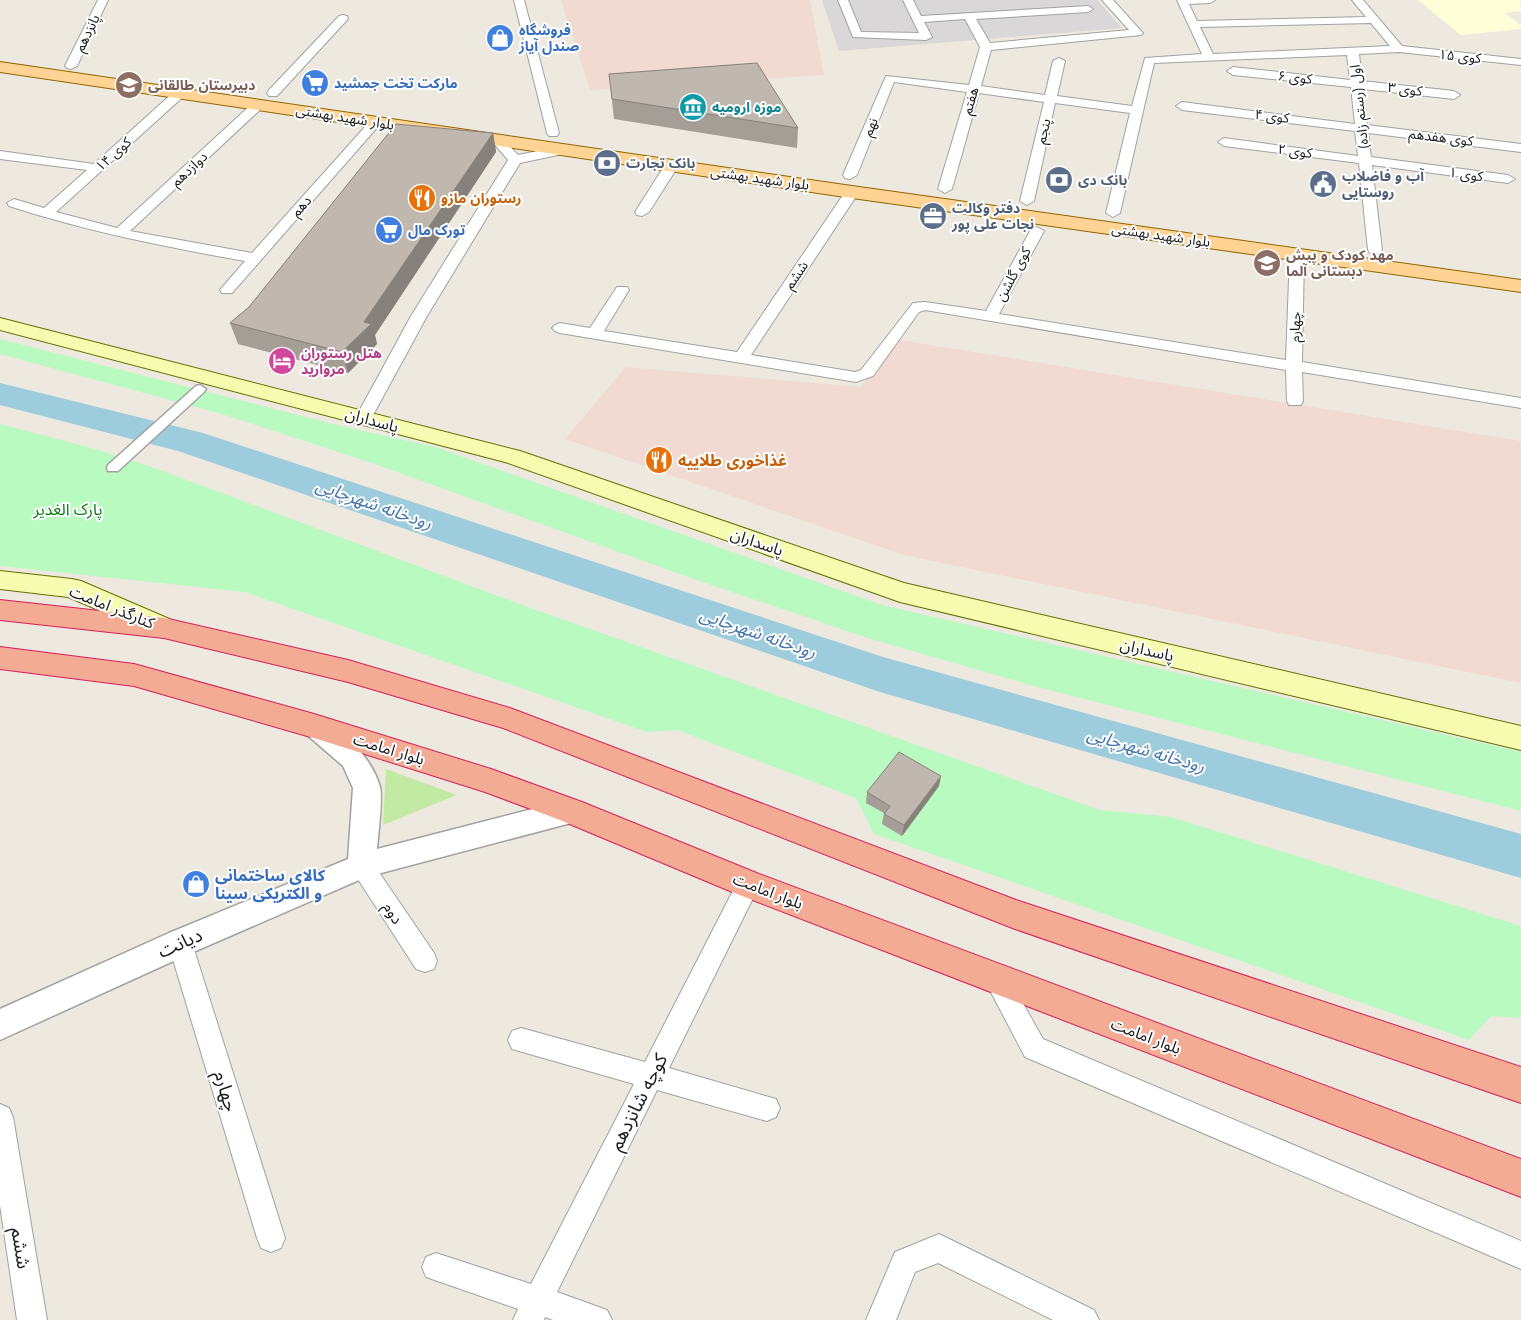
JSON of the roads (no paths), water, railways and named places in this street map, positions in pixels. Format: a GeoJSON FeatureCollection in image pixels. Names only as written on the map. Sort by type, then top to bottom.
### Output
{"type":"FeatureCollection","features":[{"type":"Feature","properties":{"kind":"highway"},"geometry":{"type":"LineString","coordinates":[[0,610],[164,628],[348,671],[510,719],[1015,914],[1521,1084]]}},
{"type":"Feature","properties":{"kind":"highway","name":"بلوار امامت"},"geometry":{"type":"LineString","coordinates":[[0,658],[134,675],[314,726],[491,781],[571,811],[748,884],[1521,1178]]}},
{"type":"Feature","properties":{"kind":"main road","name":"بلوار شهید بهشتی"},"geometry":{"type":"LineString","coordinates":[[0,56],[71,66],[100,76],[180,93],[266,99],[376,122],[672,165],[851,184],[945,189],[1521,271]]}},
{"type":"Feature","properties":{"kind":"main road","name":"بلوار شهید بهشتی"},"geometry":{"type":"LineString","coordinates":[[0,67],[100,76],[266,99],[553,133],[851,184],[1297,254],[1521,286]]}},
{"type":"Feature","properties":{"kind":"main road","name":"پاسداران"},"geometry":{"type":"LineString","coordinates":[[0,324],[512,456],[900,592],[1521,738]]}},
{"type":"Feature","properties":{"kind":"main road","name":"کنارگذر امامت"},"geometry":{"type":"LineString","coordinates":[[0,580],[72,588],[164,628]]}},
{"type":"Feature","properties":{"kind":"street","name":"پانزدهم"},"geometry":{"type":"LineString","coordinates":[[71,66],[103,0]]}},
{"type":"Feature","properties":{"kind":"street"},"geometry":{"type":"LineString","coordinates":[[520,0],[553,133]]}},
{"type":"Feature","properties":{"kind":"street"},"geometry":{"type":"LineString","coordinates":[[843,0],[858,36],[926,37],[908,0]]}},
{"type":"Feature","properties":{"kind":"street"},"geometry":{"type":"LineString","coordinates":[[1036,0],[1040,12],[1056,41]]}},
{"type":"Feature","properties":{"kind":"street"},"geometry":{"type":"LineString","coordinates":[[969,16],[986,47],[1017,40],[1056,41],[1137,33],[1107,0]]}},
{"type":"Feature","properties":{"kind":"street"},"geometry":{"type":"LineString","coordinates":[[1209,58],[1182,1],[1210,0]]}},
{"type":"Feature","properties":{"kind":"street"},"geometry":{"type":"LineString","coordinates":[[1357,0],[1399,49]]}},
{"type":"Feature","properties":{"kind":"street"},"geometry":{"type":"LineString","coordinates":[[918,19],[969,16],[1003,18],[1040,12],[1088,9]]}},
{"type":"Feature","properties":{"kind":"street","name":"دوازدهم"},"geometry":{"type":"LineString","coordinates":[[119,233],[266,99],[343,18]]}},
{"type":"Feature","properties":{"kind":"street"},"geometry":{"type":"LineString","coordinates":[[1193,24],[1374,20]]}},
{"type":"Feature","properties":{"kind":"street","name":"هفتم"},"geometry":{"type":"LineString","coordinates":[[945,189],[986,47]]}},
{"type":"Feature","properties":{"kind":"street","name":"کوی ۱۵"},"geometry":{"type":"LineString","coordinates":[[1137,110],[1149,60],[1353,53],[1399,49],[1520,65]]}},
{"type":"Feature","properties":{"kind":"street","name":"اول (رستم زاده)"},"geometry":{"type":"LineString","coordinates":[[1353,53],[1375,250]]}},
{"type":"Feature","properties":{"kind":"street","name":"پنجم"},"geometry":{"type":"LineString","coordinates":[[1027,201],[1059,61]]}},
{"type":"Feature","properties":{"kind":"street","name":"کوی ۶"},"geometry":{"type":"LineString","coordinates":[[1233,71],[1356,83]]}},
{"type":"Feature","properties":{"kind":"street","name":"نهم"},"geometry":{"type":"LineString","coordinates":[[851,184],[890,78],[974,88]]}},
{"type":"Feature","properties":{"kind":"street","name":"کوی ۳"},"geometry":{"type":"LineString","coordinates":[[1356,83],[1454,95]]}},
{"type":"Feature","properties":{"kind":"street"},"geometry":{"type":"LineString","coordinates":[[974,88],[1137,110],[1113,213]]}},
{"type":"Feature","properties":{"kind":"street","name":"کوی ۱۴"},"geometry":{"type":"LineString","coordinates":[[46,214],[180,93]]}},
{"type":"Feature","properties":{"kind":"street","name":"کوی ۴"},"geometry":{"type":"LineString","coordinates":[[1182,106],[1362,127]]}},
{"type":"Feature","properties":{"kind":"street","name":"دهم"},"geometry":{"type":"LineString","coordinates":[[227,290],[376,122]]}},
{"type":"Feature","properties":{"kind":"street","name":"کوی هفدهم"},"geometry":{"type":"LineString","coordinates":[[1362,127],[1521,148]]}},
{"type":"Feature","properties":{"kind":"street"},"geometry":{"type":"LineString","coordinates":[[496,139],[515,160]]}},
{"type":"Feature","properties":{"kind":"street","name":"کوی ۲"},"geometry":{"type":"LineString","coordinates":[[1224,142],[1365,160]]}},
{"type":"Feature","properties":{"kind":"street"},"geometry":{"type":"LineString","coordinates":[[364,418],[419,316],[515,160],[567,149]]}},
{"type":"Feature","properties":{"kind":"street"},"geometry":{"type":"LineString","coordinates":[[0,155],[98,168]]}},
{"type":"Feature","properties":{"kind":"street","name":"کوی ۱"},"geometry":{"type":"LineString","coordinates":[[1365,160],[1508,179]]}},
{"type":"Feature","properties":{"kind":"street"},"geometry":{"type":"LineString","coordinates":[[642,212],[672,165]]}},
{"type":"Feature","properties":{"kind":"street","name":"ششم"},"geometry":{"type":"LineString","coordinates":[[741,358],[851,184]]}},
{"type":"Feature","properties":{"kind":"street"},"geometry":{"type":"LineString","coordinates":[[14,203],[46,214],[119,233],[255,258]]}},
{"type":"Feature","properties":{"kind":"street","name":"کوی گلشن"},"geometry":{"type":"LineString","coordinates":[[990,317],[1037,231]]}},
{"type":"Feature","properties":{"kind":"street","name":"چهارم"},"geometry":{"type":"LineString","coordinates":[[1295,401],[1297,254]]}},
{"type":"Feature","properties":{"kind":"street"},"geometry":{"type":"LineString","coordinates":[[594,334],[622,290]]}},
{"type":"Feature","properties":{"kind":"street"},"geometry":{"type":"LineString","coordinates":[[560,328],[856,377],[867,373],[918,306],[1521,403]]}},
{"type":"Feature","properties":{"kind":"street"},"geometry":{"type":"LineString","coordinates":[[113,468],[200,390]]}},
{"type":"Feature","properties":{"kind":"street"},"geometry":{"type":"LineString","coordinates":[[314,726],[354,759],[367,788],[362,866]]}},
{"type":"Feature","properties":{"kind":"street","name":"دیانت"},"geometry":{"type":"LineString","coordinates":[[0,1025],[180,943],[362,866],[571,811]]}},
{"type":"Feature","properties":{"kind":"street","name":"دوم"},"geometry":{"type":"LineString","coordinates":[[362,866],[425,961]]}},
{"type":"Feature","properties":{"kind":"street","name":"کوچه شانزدهم"},"geometry":{"type":"LineString","coordinates":[[533,1310],[748,884]]}},
{"type":"Feature","properties":{"kind":"street","name":"چهارم"},"geometry":{"type":"LineString","coordinates":[[180,943],[271,1238]]}},
{"type":"Feature","properties":{"kind":"street"},"geometry":{"type":"LineString","coordinates":[[996,979],[1034,1048],[1521,1255]]}},
{"type":"Feature","properties":{"kind":"street"},"geometry":{"type":"LineString","coordinates":[[521,1040],[767,1108]]}},
{"type":"Feature","properties":{"kind":"street","name":"ششم"},"geometry":{"type":"LineString","coordinates":[[0,1117],[32,1320]]}},
{"type":"Feature","properties":{"kind":"street"},"geometry":{"type":"LineString","coordinates":[[881,1320],[905,1262],[939,1248],[1084,1320]]}},
{"type":"Feature","properties":{"kind":"street"},"geometry":{"type":"LineString","coordinates":[[436,1267],[533,1310],[597,1320]]}},
{"type":"Feature","properties":{"kind":"waterway","name":"رودخانه شهرچایی"},"geometry":{"type":"LineString","coordinates":[[0,394],[190,442],[880,674],[1521,856]]}},
{"type":"Feature","properties":{"kind":"place","name":"فروشگاه صندل آیاز"},"geometry":{"type":"Point","coordinates":[500,38]}},
{"type":"Feature","properties":{"kind":"place","name":"مارکت تخت جمشید"},"geometry":{"type":"Point","coordinates":[315,83]}},
{"type":"Feature","properties":{"kind":"place","name":"دبیرستان طالقانی"},"geometry":{"type":"Point","coordinates":[129,85]}},
{"type":"Feature","properties":{"kind":"place","name":"موزه ارومیه"},"geometry":{"type":"Point","coordinates":[693,107]}},
{"type":"Feature","properties":{"kind":"place","name":"بانک تجارت"},"geometry":{"type":"Point","coordinates":[607,163]}},
{"type":"Feature","properties":{"kind":"place","name":"بانک دی"},"geometry":{"type":"Point","coordinates":[1059,180]}},
{"type":"Feature","properties":{"kind":"place","name":"آب و فاضلاب روستایی"},"geometry":{"type":"Point","coordinates":[1323,184]}},
{"type":"Feature","properties":{"kind":"place","name":"رستوران مازو"},"geometry":{"type":"Point","coordinates":[422,198]}},
{"type":"Feature","properties":{"kind":"place","name":"دفتر وکالت نجات علی پور"},"geometry":{"type":"Point","coordinates":[933,216]}},
{"type":"Feature","properties":{"kind":"place","name":"تورک مال"},"geometry":{"type":"Point","coordinates":[389,230]}},
{"type":"Feature","properties":{"kind":"place","name":"مهد کودک و پیش دبستانی آلما"},"geometry":{"type":"Point","coordinates":[1267,263]}},
{"type":"Feature","properties":{"kind":"place","name":"هتل رستوران مروارید"},"geometry":{"type":"Point","coordinates":[282,361]}},
{"type":"Feature","properties":{"kind":"place","name":"غذاخوری طلاییه"},"geometry":{"type":"Point","coordinates":[659,460]}},
{"type":"Feature","properties":{"kind":"place","name":"کالای ساختمانی و الکتریکی سینا"},"geometry":{"type":"Point","coordinates":[196,884]}},
{"type":"Feature","properties":{"kind":"park label","name":"پارک الغدیر"},"geometry":{"type":"Point","coordinates":[68,509]}}]}
